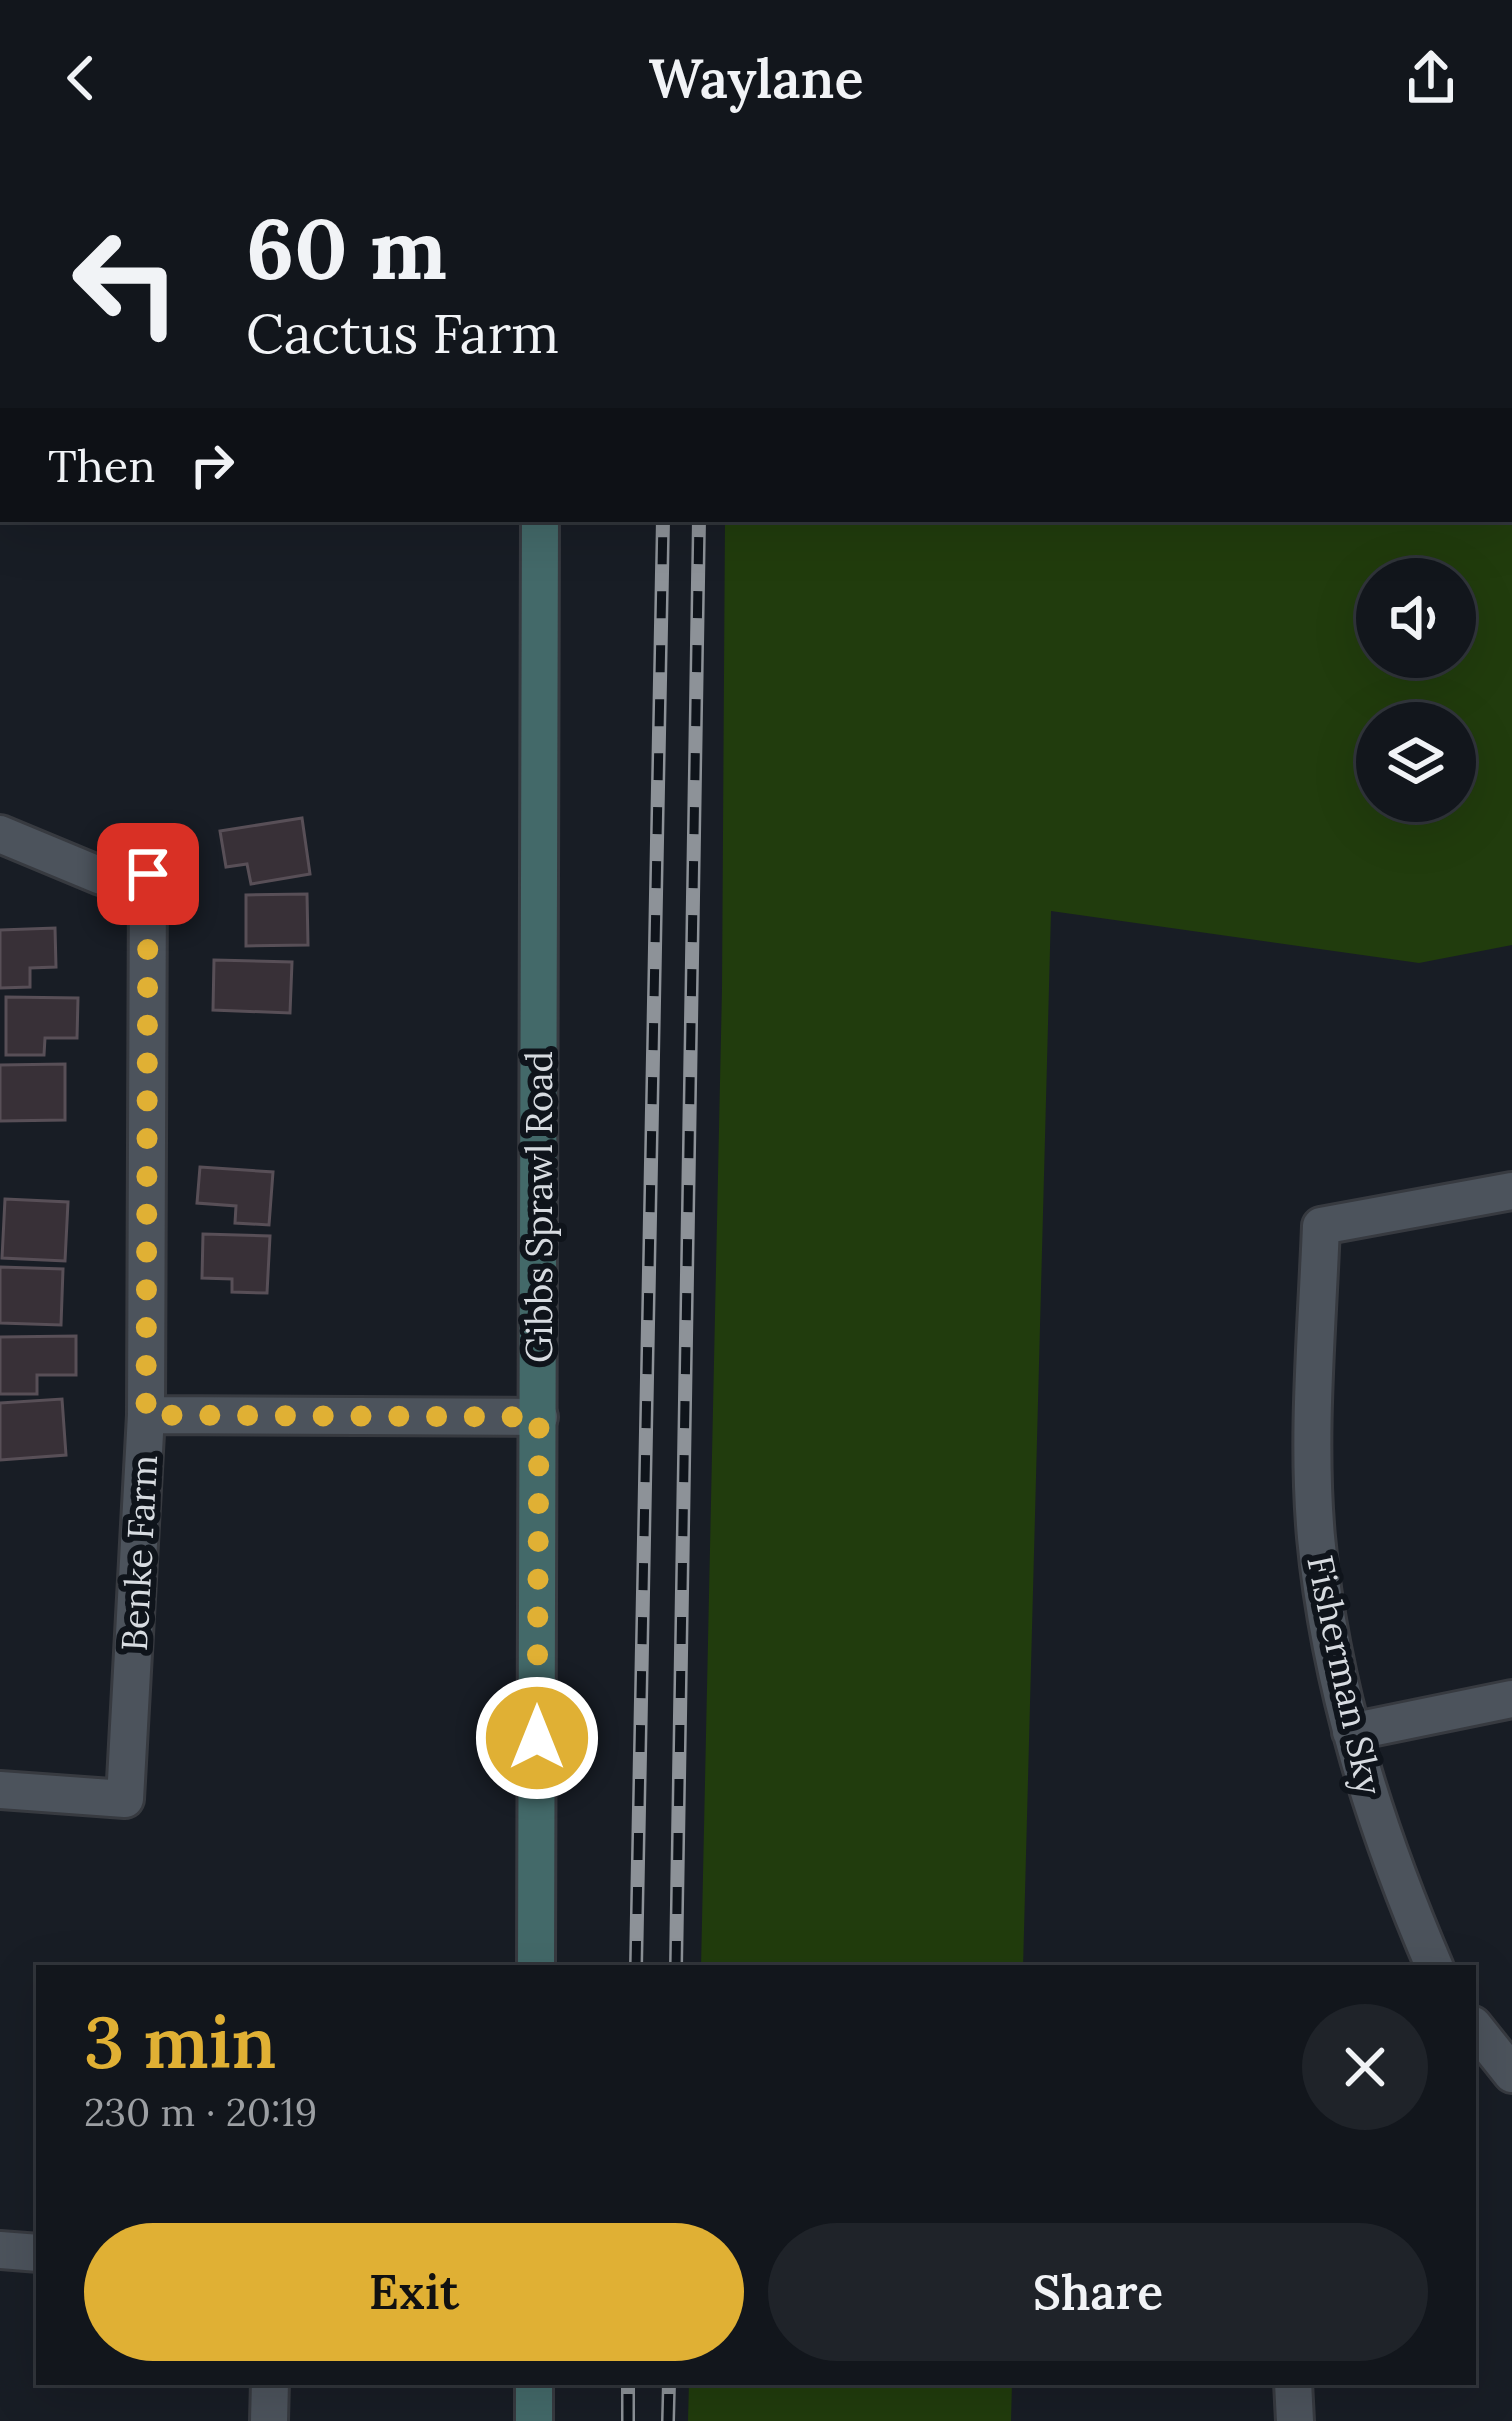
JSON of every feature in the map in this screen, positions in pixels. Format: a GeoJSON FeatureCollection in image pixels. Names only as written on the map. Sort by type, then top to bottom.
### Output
{"type":"FeatureCollection","features":[{"type":"Feature","properties":{"kind":"main road","name":"Gibbs Sprawl Road"},"geometry":{"type":"LineString","coordinates":[[536,1965],[540,522]]}},
{"type":"Feature","properties":{"kind":"main road"},"geometry":{"type":"LineString","coordinates":[[534,2385],[534,2421]]}},
{"type":"Feature","properties":{"kind":"street","name":"Benke Farm"},"geometry":{"type":"LineString","coordinates":[[0,834],[101,876],[148,874],[146,1415],[125,1799],[0,1790]]}},
{"type":"Feature","properties":{"kind":"street","name":"Fisherman Sky"},"geometry":{"type":"LineString","coordinates":[[1435,1965],[1369,1798],[1351,1732],[1316,1536],[1321,1226],[1512,1191]]}},
{"type":"Feature","properties":{"kind":"street"},"geometry":{"type":"LineString","coordinates":[[146,1415],[539,1417]]}},
{"type":"Feature","properties":{"kind":"street"},"geometry":{"type":"LineString","coordinates":[[1351,1732],[1512,1699]]}},
{"type":"Feature","properties":{"kind":"street"},"geometry":{"type":"LineString","coordinates":[[1476,2032],[1512,2074]]}},
{"type":"Feature","properties":{"kind":"street"},"geometry":{"type":"LineString","coordinates":[[0,2250],[36,2253]]}},
{"type":"Feature","properties":{"kind":"street"},"geometry":{"type":"LineString","coordinates":[[269,2421],[270,2385]]}},
{"type":"Feature","properties":{"kind":"street"},"geometry":{"type":"LineString","coordinates":[[1293,2385],[1295,2421]]}},
{"type":"Feature","properties":{"kind":"green space"},"geometry":{"type":"Polygon","coordinates":[[[725,522],[1512,522],[1512,945],[1419,963],[1051,911],[1023,1965],[701,1965],[722,989],[725,522]]]}},
{"type":"Feature","properties":{"kind":"green space"},"geometry":{"type":"Polygon","coordinates":[[[689,2385],[1012,2385],[1011,2421],[688,2421],[689,2385]]]}},
{"type":"Feature","properties":{"kind":"building"},"geometry":{"type":"Polygon","coordinates":[[[302,818],[310,874],[251,884],[247,864],[226,867],[220,831],[302,818]]]}},
{"type":"Feature","properties":{"kind":"building"},"geometry":{"type":"Polygon","coordinates":[[[307,894],[308,945],[246,946],[246,895],[307,894]]]}},
{"type":"Feature","properties":{"kind":"building"},"geometry":{"type":"Polygon","coordinates":[[[55,928],[56,967],[30,968],[30,987],[0,988],[0,930],[55,928]]]}},
{"type":"Feature","properties":{"kind":"building"},"geometry":{"type":"Polygon","coordinates":[[[214,960],[292,962],[290,1013],[213,1010],[214,960]]]}},
{"type":"Feature","properties":{"kind":"building"},"geometry":{"type":"Polygon","coordinates":[[[6,997],[78,998],[77,1038],[45,1038],[44,1055],[6,1055],[6,997]]]}},
{"type":"Feature","properties":{"kind":"building"},"geometry":{"type":"Polygon","coordinates":[[[65,1064],[65,1120],[0,1121],[0,1065],[65,1064]]]}},
{"type":"Feature","properties":{"kind":"building"},"geometry":{"type":"Polygon","coordinates":[[[200,1167],[273,1172],[269,1225],[235,1223],[236,1206],[197,1203],[200,1167]]]}},
{"type":"Feature","properties":{"kind":"building"},"geometry":{"type":"Polygon","coordinates":[[[5,1199],[68,1202],[65,1261],[2,1258],[5,1199]]]}},
{"type":"Feature","properties":{"kind":"building"},"geometry":{"type":"Polygon","coordinates":[[[203,1234],[270,1236],[267,1293],[232,1292],[232,1279],[202,1278],[203,1234]]]}},
{"type":"Feature","properties":{"kind":"building"},"geometry":{"type":"Polygon","coordinates":[[[0,1267],[63,1269],[61,1325],[0,1323],[0,1267]]]}},
{"type":"Feature","properties":{"kind":"building"},"geometry":{"type":"Polygon","coordinates":[[[76,1336],[76,1375],[37,1375],[37,1394],[0,1394],[0,1337],[76,1336]]]}},
{"type":"Feature","properties":{"kind":"building"},"geometry":{"type":"Polygon","coordinates":[[[62,1399],[66,1455],[0,1460],[0,1403],[62,1399]]]}},
{"type":"Feature","properties":{"kind":"railway"},"geometry":{"type":"LineString","coordinates":[[636,1965],[663,522]]}},
{"type":"Feature","properties":{"kind":"railway"},"geometry":{"type":"LineString","coordinates":[[676,1965],[699,522]]}},
{"type":"Feature","properties":{"kind":"railway"},"geometry":{"type":"LineString","coordinates":[[628,2385],[628,2421]]}},
{"type":"Feature","properties":{"kind":"railway"},"geometry":{"type":"LineString","coordinates":[[668,2421],[669,2385]]}},
{"type":"Feature","properties":{"kind":"route"},"geometry":{"type":"LineString","coordinates":[[148,874],[146,1415],[539,1417],[537,1738]]}}]}
